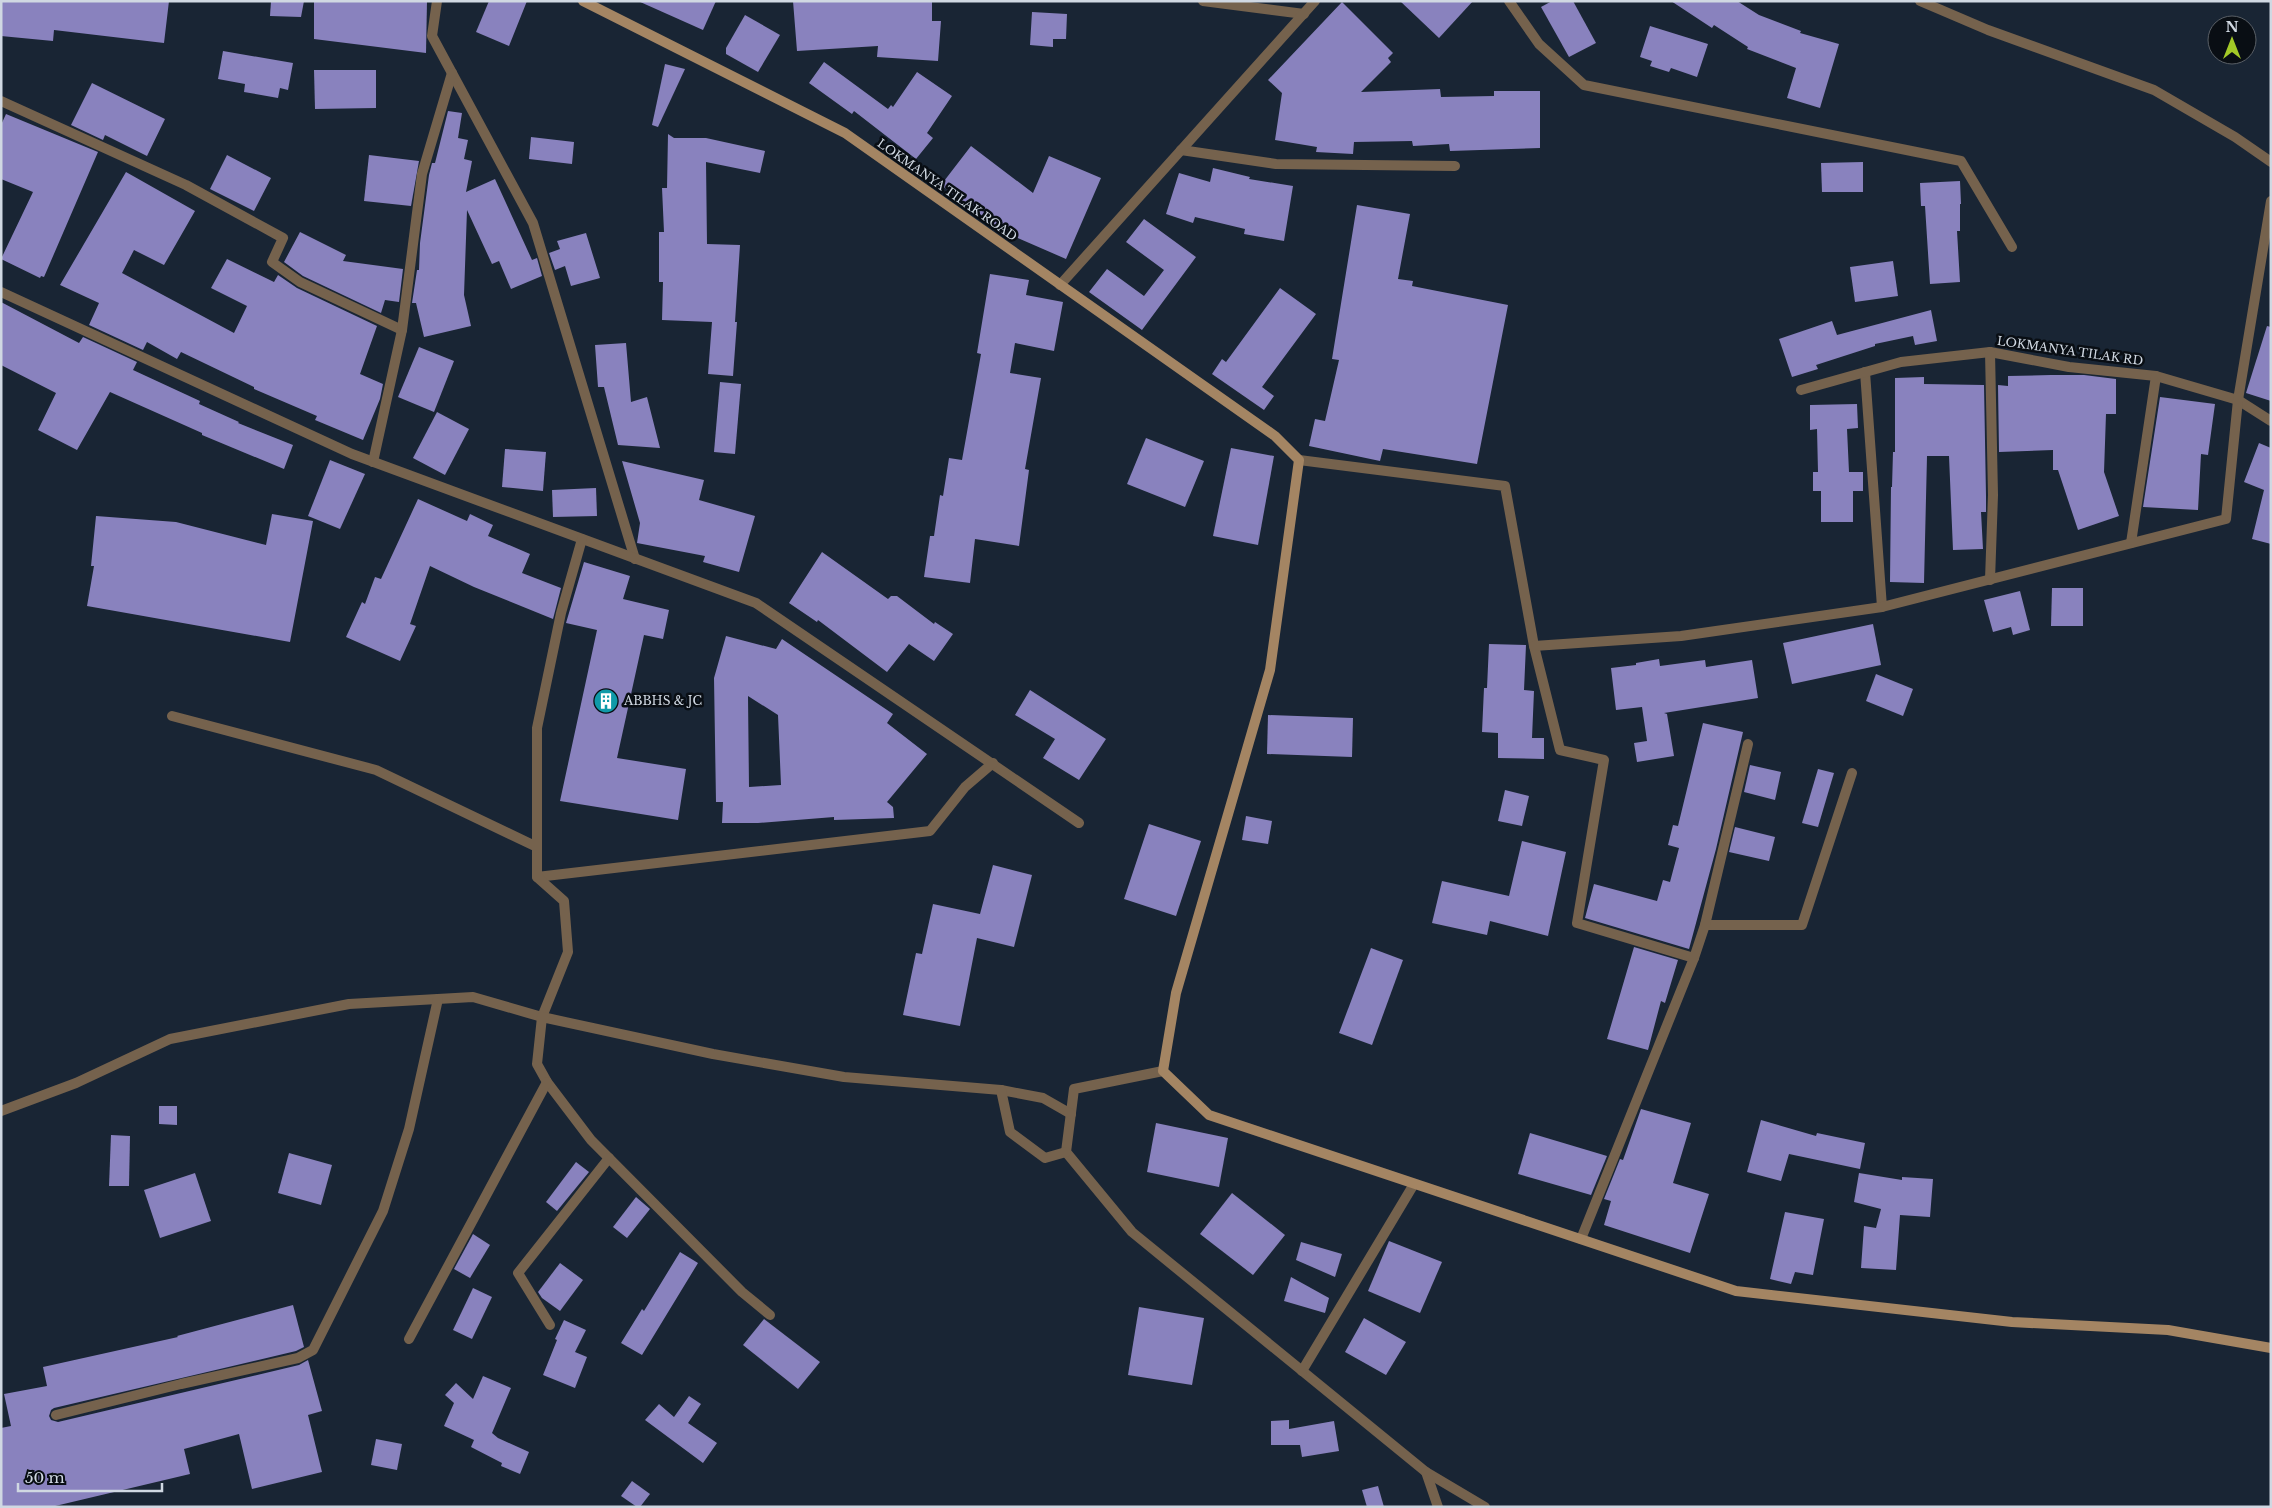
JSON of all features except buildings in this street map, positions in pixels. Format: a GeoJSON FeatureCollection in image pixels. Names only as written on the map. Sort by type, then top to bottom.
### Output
{"type":"FeatureCollection","features":[{"type":"Feature","properties":{"kind":"main road","name":"LOKMANYA TILAK ROAD"},"geometry":{"type":"LineString","coordinates":[[583,1],[845,133],[1275,436],[1299,460]]}},
{"type":"Feature","properties":{"kind":"main road"},"geometry":{"type":"LineString","coordinates":[[1299,460],[1270,670],[1176,993],[1163,1071],[1210,1115],[1736,1291],[2012,1322],[2168,1330],[2271,1348]]}},
{"type":"Feature","properties":{"kind":"street"},"geometry":{"type":"LineString","coordinates":[[437,1],[432,36],[533,222],[635,559]]}},
{"type":"Feature","properties":{"kind":"street"},"geometry":{"type":"LineString","coordinates":[[1203,1],[1304,14]]}},
{"type":"Feature","properties":{"kind":"street"},"geometry":{"type":"LineString","coordinates":[[1060,285],[1315,1]]}},
{"type":"Feature","properties":{"kind":"street"},"geometry":{"type":"LineString","coordinates":[[1509,1],[1539,44],[1584,85],[1961,161],[2012,247]]}},
{"type":"Feature","properties":{"kind":"street"},"geometry":{"type":"LineString","coordinates":[[1920,1],[1988,30],[2154,90],[2235,138],[2271,162]]}},
{"type":"Feature","properties":{"kind":"street"},"geometry":{"type":"LineString","coordinates":[[374,462],[402,330],[422,174],[452,73]]}},
{"type":"Feature","properties":{"kind":"street"},"geometry":{"type":"LineString","coordinates":[[1,101],[186,185],[283,238],[272,262],[300,282],[402,330]]}},
{"type":"Feature","properties":{"kind":"street"},"geometry":{"type":"LineString","coordinates":[[1181,150],[1276,164],[1455,166]]}},
{"type":"Feature","properties":{"kind":"street"},"geometry":{"type":"LineString","coordinates":[[1534,646],[1681,636],[1882,608],[2226,519],[2238,400],[2271,201]]}},
{"type":"Feature","properties":{"kind":"street"},"geometry":{"type":"LineString","coordinates":[[1,292],[352,454],[756,603],[1079,823]]}},
{"type":"Feature","properties":{"kind":"street"},"geometry":{"type":"LineString","coordinates":[[1990,352],[1993,495],[1990,580]]}},
{"type":"Feature","properties":{"kind":"street","name":"LOKMANYA TILAK RD"},"geometry":{"type":"LineString","coordinates":[[1800,390],[1901,362],[1990,352],[2070,367],[2156,376],[2238,400],[2271,421]]}},
{"type":"Feature","properties":{"kind":"street"},"geometry":{"type":"LineString","coordinates":[[1866,372],[1882,608]]}},
{"type":"Feature","properties":{"kind":"street"},"geometry":{"type":"LineString","coordinates":[[2131,543],[2156,376]]}},
{"type":"Feature","properties":{"kind":"street"},"geometry":{"type":"LineString","coordinates":[[1299,460],[1506,486],[1534,646],[1560,750],[1604,760],[1577,923],[1694,958]]}},
{"type":"Feature","properties":{"kind":"street"},"geometry":{"type":"LineString","coordinates":[[582,539],[561,613],[537,728],[537,877],[564,901],[568,952],[542,1017],[537,1064],[547,1082],[590,1140],[742,1292],[770,1315]]}},
{"type":"Feature","properties":{"kind":"street"},"geometry":{"type":"LineString","coordinates":[[172,716],[376,770],[537,847]]}},
{"type":"Feature","properties":{"kind":"street"},"geometry":{"type":"LineString","coordinates":[[1581,1239],[1694,958],[1705,924],[1748,744]]}},
{"type":"Feature","properties":{"kind":"street"},"geometry":{"type":"LineString","coordinates":[[537,877],[930,831],[965,788],[993,763]]}},
{"type":"Feature","properties":{"kind":"street"},"geometry":{"type":"LineString","coordinates":[[1705,924],[1802,924],[1852,774]]}},
{"type":"Feature","properties":{"kind":"street"},"geometry":{"type":"LineString","coordinates":[[1,1111],[76,1083],[170,1039],[350,1004],[473,998],[542,1017],[713,1054],[844,1077],[1001,1090],[1043,1098],[1071,1114]]}},
{"type":"Feature","properties":{"kind":"street"},"geometry":{"type":"LineString","coordinates":[[56,1415],[181,1384],[298,1358],[313,1350],[382,1211],[409,1129],[438,999]]}},
{"type":"Feature","properties":{"kind":"street"},"geometry":{"type":"LineString","coordinates":[[1163,1071],[1074,1089],[1066,1152],[1132,1232],[1426,1472],[1484,1507]]}},
{"type":"Feature","properties":{"kind":"street"},"geometry":{"type":"LineString","coordinates":[[409,1339],[547,1082]]}},
{"type":"Feature","properties":{"kind":"street"},"geometry":{"type":"LineString","coordinates":[[1001,1090],[1010,1132],[1045,1158],[1066,1152]]}},
{"type":"Feature","properties":{"kind":"street"},"geometry":{"type":"LineString","coordinates":[[550,1325],[518,1273],[609,1158]]}},
{"type":"Feature","properties":{"kind":"street"},"geometry":{"type":"LineString","coordinates":[[1302,1371],[1414,1184]]}},
{"type":"Feature","properties":{"kind":"street"},"geometry":{"type":"LineString","coordinates":[[1426,1472],[1438,1507]]}},
{"type":"Feature","properties":{"kind":"place","name":"ABBHS & JC"},"geometry":{"type":"Point","coordinates":[606,701]}}]}
